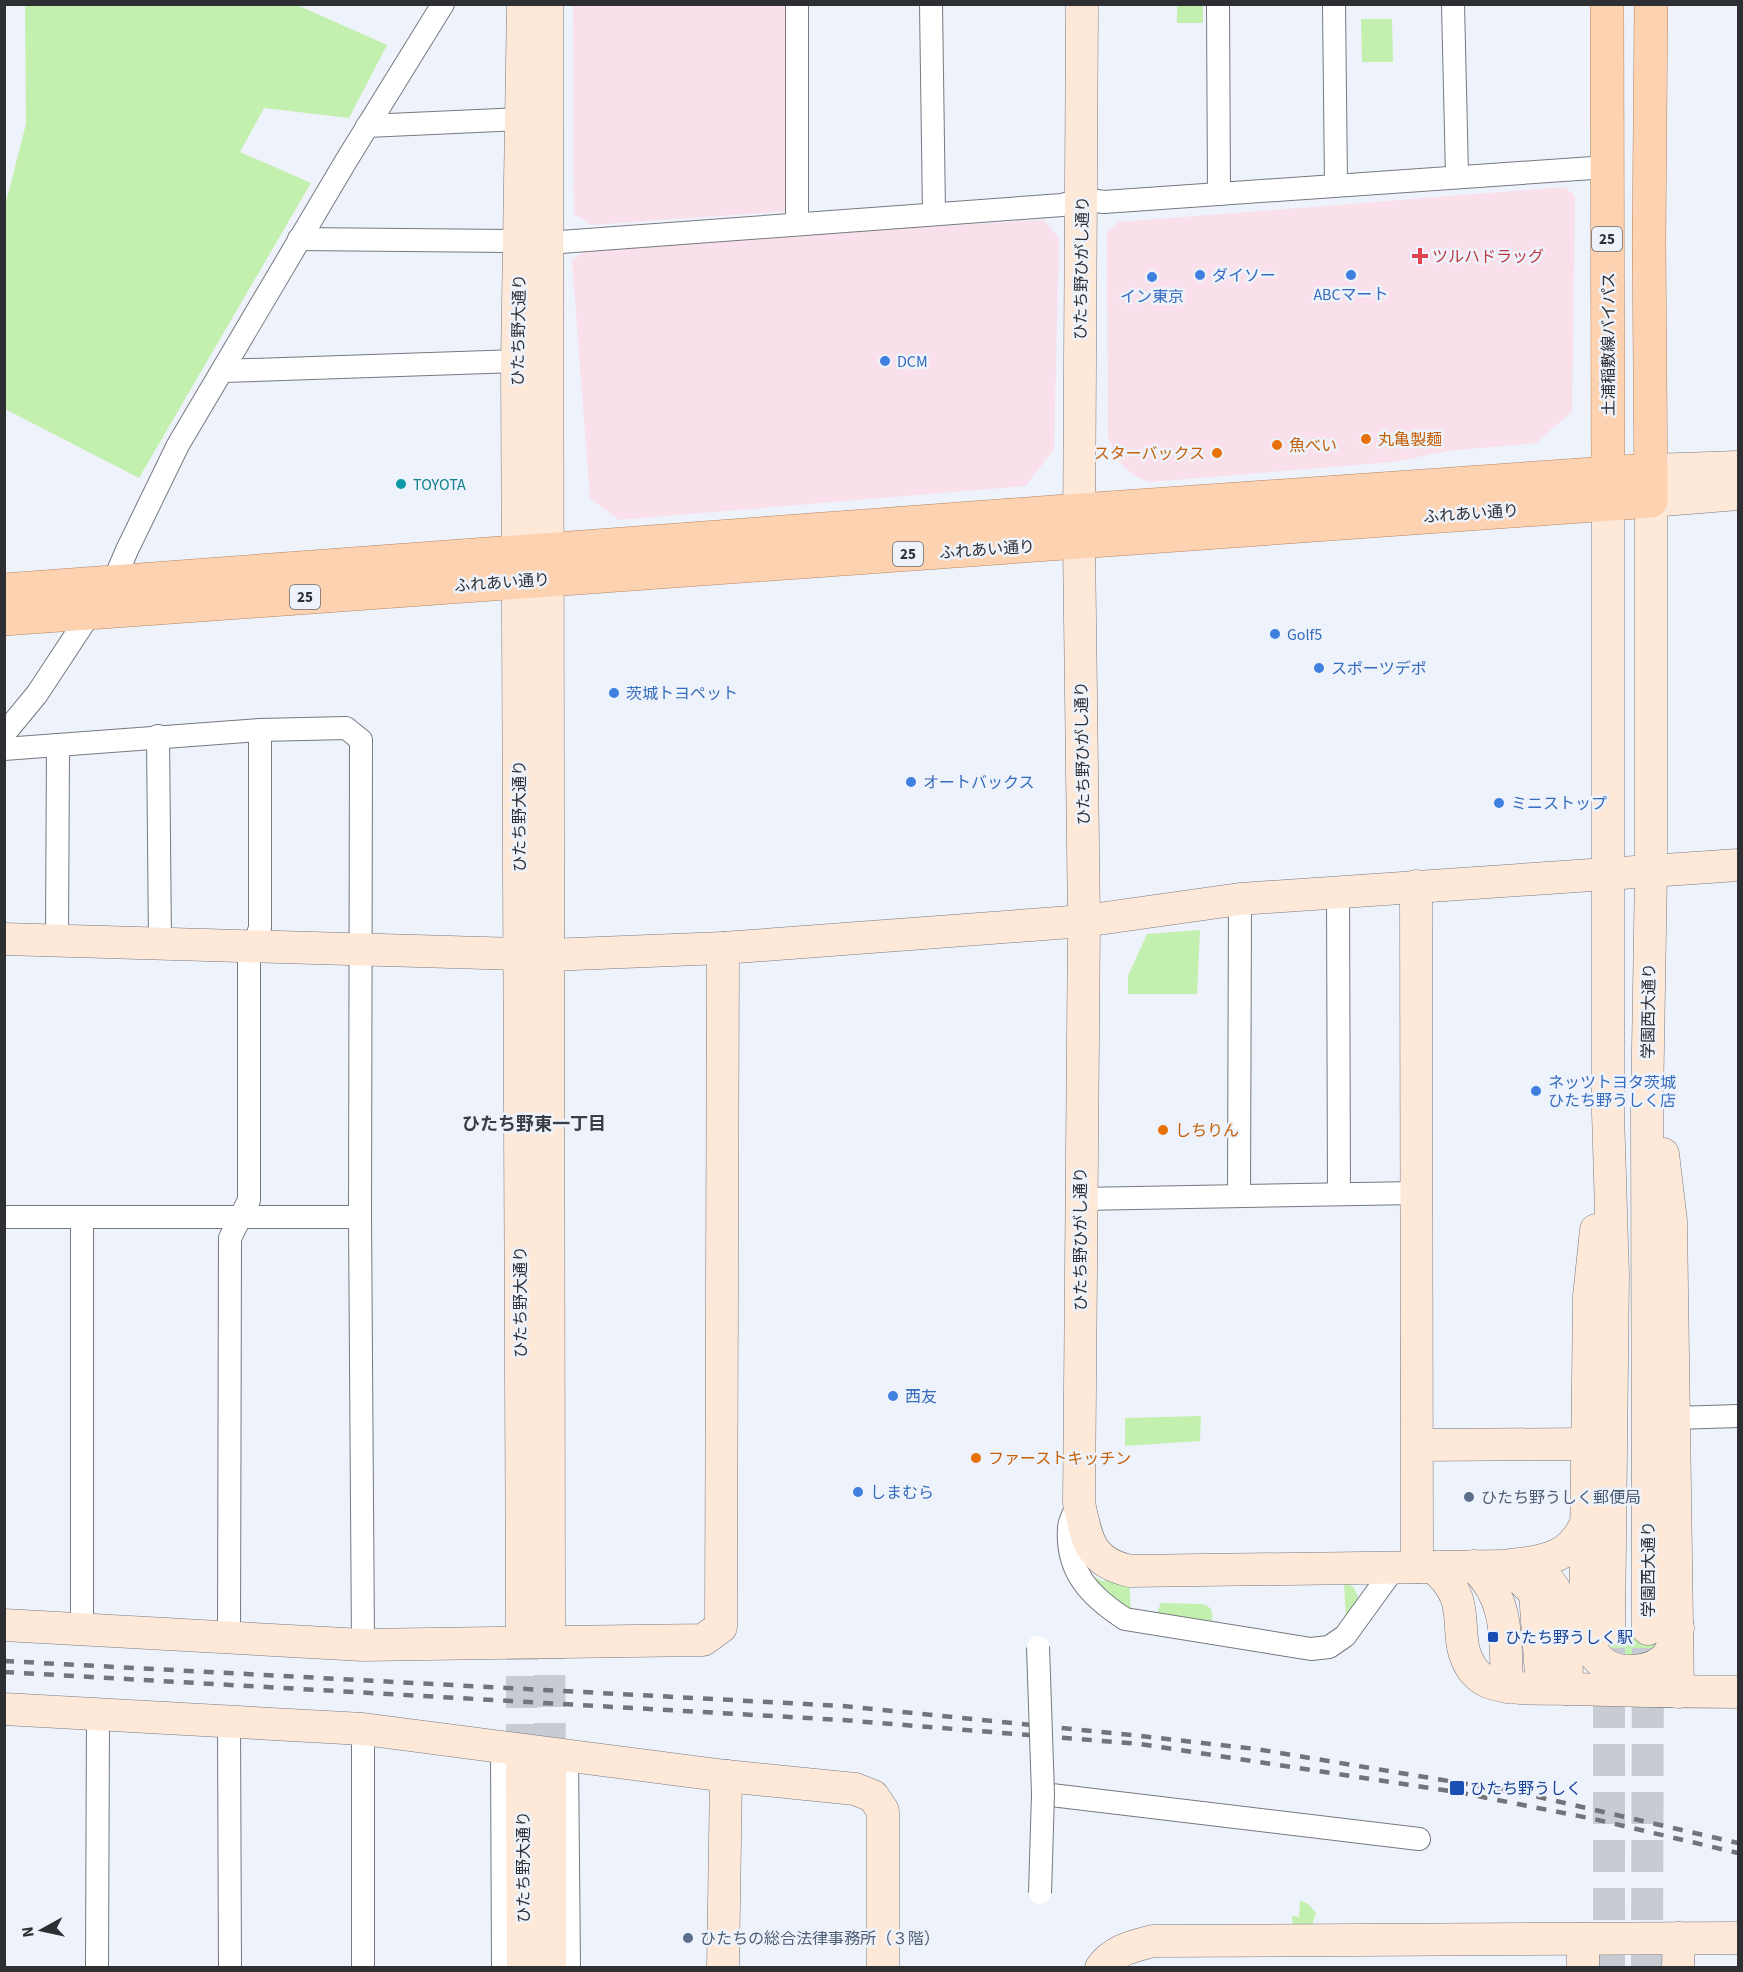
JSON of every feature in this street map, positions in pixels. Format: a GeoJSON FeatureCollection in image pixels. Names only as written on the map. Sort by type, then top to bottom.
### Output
{"type":"FeatureCollection","features":[{"type":"Feature","properties":{"kind":"main road","name":"土浦稲敷線バイパス"},"geometry":{"type":"LineString","coordinates":[[1607,4],[1608,488]]}},
{"type":"Feature","properties":{"kind":"main road"},"geometry":{"type":"LineString","coordinates":[[1651,4],[1651,485]]}},
{"type":"Feature","properties":{"kind":"main road","name":"ふれあい通り"},"geometry":{"type":"LineString","coordinates":[[91,612],[1080,510],[1651,485]]}},
{"type":"Feature","properties":{"kind":"main road","name":"ふれあい通り"},"geometry":{"type":"LineString","coordinates":[[113,583],[1079,543],[1608,488]]}},
{"type":"Feature","properties":{"kind":"main road","name":"25"},"geometry":{"type":"LineString","coordinates":[[4,590],[113,583]]}},
{"type":"Feature","properties":{"kind":"main road","name":"25"},"geometry":{"type":"LineString","coordinates":[[4,619],[91,612]]}},
{"type":"Feature","properties":{"kind":"street"},"geometry":{"type":"LineString","coordinates":[[113,583],[178,446],[299,239],[443,4]]}},
{"type":"Feature","properties":{"kind":"street","name":"ひたち野大通り"},"geometry":{"type":"LineString","coordinates":[[523,4],[521,119],[546,356],[534,565],[535,1627]]}},
{"type":"Feature","properties":{"kind":"street","name":"ひたち野大通り"},"geometry":{"type":"LineString","coordinates":[[534,565],[517,361],[533,242],[547,4]]}},
{"type":"Feature","properties":{"kind":"street"},"geometry":{"type":"LineString","coordinates":[[797,4],[797,224]]}},
{"type":"Feature","properties":{"kind":"street"},"geometry":{"type":"LineString","coordinates":[[931,4],[934,213]]}},
{"type":"Feature","properties":{"kind":"street","name":"ひたち野ひがし通り"},"geometry":{"type":"LineString","coordinates":[[1082,4],[1079,543],[1083,921],[1079,1503],[1087,1538],[1093,1551],[1104,1562],[1130,1571],[1506,1566]]}},
{"type":"Feature","properties":{"kind":"street"},"geometry":{"type":"LineString","coordinates":[[1218,4],[1219,194]]}},
{"type":"Feature","properties":{"kind":"street"},"geometry":{"type":"LineString","coordinates":[[1334,4],[1336,184]]}},
{"type":"Feature","properties":{"kind":"street"},"geometry":{"type":"LineString","coordinates":[[1453,4],[1457,176]]}},
{"type":"Feature","properties":{"kind":"street"},"geometry":{"type":"LineString","coordinates":[[367,126],[521,119]]}},
{"type":"Feature","properties":{"kind":"street"},"geometry":{"type":"LineString","coordinates":[[299,239],[533,242],[1062,205],[1082,199],[1104,202],[1336,184],[1607,167]]}},
{"type":"Feature","properties":{"kind":"street"},"geometry":{"type":"LineString","coordinates":[[223,371],[517,361]]}},
{"type":"Feature","properties":{"kind":"street","name":"ふれあい通り"},"geometry":{"type":"LineString","coordinates":[[1651,485],[1738,467]]}},
{"type":"Feature","properties":{"kind":"street","name":"ふれあい通り"},"geometry":{"type":"LineString","coordinates":[[1651,485],[1738,494]]}},
{"type":"Feature","properties":{"kind":"street","name":"学園西大通り"},"geometry":{"type":"LineString","coordinates":[[1651,485],[1651,872],[1647,1106],[1663,1628]]}},
{"type":"Feature","properties":{"kind":"street"},"geometry":{"type":"LineString","coordinates":[[1608,488],[1608,1113],[1613,1275],[1609,1629]]}},
{"type":"Feature","properties":{"kind":"street"},"geometry":{"type":"LineString","coordinates":[[4,734],[38,694],[91,612]]}},
{"type":"Feature","properties":{"kind":"street"},"geometry":{"type":"LineString","coordinates":[[4,749],[260,730],[346,728],[361,740],[360,1217],[363,1645]]}},
{"type":"Feature","properties":{"kind":"street"},"geometry":{"type":"LineString","coordinates":[[229,1638],[230,1238],[249,1200],[249,959],[260,928],[260,730]]}},
{"type":"Feature","properties":{"kind":"street"},"geometry":{"type":"LineString","coordinates":[[158,736],[160,942]]}},
{"type":"Feature","properties":{"kind":"street"},"geometry":{"type":"LineString","coordinates":[[57,939],[58,745]]}},
{"type":"Feature","properties":{"kind":"street"},"geometry":{"type":"LineString","coordinates":[[4,939],[534,955],[723,948],[1083,921],[1240,899],[1738,865]]}},
{"type":"Feature","properties":{"kind":"street"},"geometry":{"type":"LineString","coordinates":[[1079,1503],[1068,1527],[1072,1558],[1082,1583],[1106,1606],[1125,1619],[1311,1650],[1329,1647],[1345,1636],[1415,1567],[1418,1445],[1416,886]]}},
{"type":"Feature","properties":{"kind":"street"},"geometry":{"type":"LineString","coordinates":[[1338,892],[1339,1194]]}},
{"type":"Feature","properties":{"kind":"street"},"geometry":{"type":"LineString","coordinates":[[1239,1196],[1240,899]]}},
{"type":"Feature","properties":{"kind":"street"},"geometry":{"type":"LineString","coordinates":[[4,1625],[363,1645],[703,1640],[721,1627],[723,948]]}},
{"type":"Feature","properties":{"kind":"street"},"geometry":{"type":"LineString","coordinates":[[1608,1113],[1589,1296],[1585,1631],[1591,1650],[1603,1664],[1624,1671],[1640,1670],[1656,1665],[1668,1655],[1663,1628],[1674,1418],[1670,1209],[1666,1162],[1647,1106]]}},
{"type":"Feature","properties":{"kind":"street"},"geometry":{"type":"LineString","coordinates":[[1080,1198],[1416,1193]]}},
{"type":"Feature","properties":{"kind":"street"},"geometry":{"type":"LineString","coordinates":[[4,1217],[360,1217]]}},
{"type":"Feature","properties":{"kind":"street"},"geometry":{"type":"LineString","coordinates":[[82,1217],[82,1629]]}},
{"type":"Feature","properties":{"kind":"street"},"geometry":{"type":"LineString","coordinates":[[1674,1418],[1738,1416]]}},
{"type":"Feature","properties":{"kind":"street"},"geometry":{"type":"LineString","coordinates":[[1418,1445],[1588,1444]]}},
{"type":"Feature","properties":{"kind":"street"},"geometry":{"type":"LineString","coordinates":[[1506,1566],[1557,1556],[1572,1546],[1581,1536],[1587,1521]]}},
{"type":"Feature","properties":{"kind":"street"},"geometry":{"type":"LineString","coordinates":[[1474,1566],[1488,1579],[1498,1594],[1507,1687]]}},
{"type":"Feature","properties":{"kind":"street"},"geometry":{"type":"LineString","coordinates":[[1506,1566],[1533,1571],[1547,1580],[1559,1599],[1564,1615],[1554,1689]]}},
{"type":"Feature","properties":{"kind":"street"},"geometry":{"type":"LineString","coordinates":[[1415,1567],[1446,1577],[1461,1608],[1466,1653],[1473,1670],[1484,1680],[1507,1687],[1738,1692]]}},
{"type":"Feature","properties":{"kind":"street"},"geometry":{"type":"LineString","coordinates":[[1663,1628],[1677,1692]]}},
{"type":"Feature","properties":{"kind":"street"},"geometry":{"type":"LineString","coordinates":[[1038,1647],[1043,1794],[1040,1893]]}},
{"type":"Feature","properties":{"kind":"street"},"geometry":{"type":"LineString","coordinates":[[4,1709],[363,1729],[535,1760],[855,1789],[873,1796],[883,1811],[883,1968]]}},
{"type":"Feature","properties":{"kind":"street"},"geometry":{"type":"LineString","coordinates":[[97,1968],[98,1714]]}},
{"type":"Feature","properties":{"kind":"street"},"geometry":{"type":"LineString","coordinates":[[229,1723],[230,1968]]}},
{"type":"Feature","properties":{"kind":"street"},"geometry":{"type":"LineString","coordinates":[[363,1729],[363,1968]]}},
{"type":"Feature","properties":{"kind":"street"},"geometry":{"type":"LineString","coordinates":[[503,1968],[535,1760]]}},
{"type":"Feature","properties":{"kind":"street"},"geometry":{"type":"LineString","coordinates":[[535,1760],[569,1968]]}},
{"type":"Feature","properties":{"kind":"street","name":"ひたち野大通り"},"geometry":{"type":"LineString","coordinates":[[523,1968],[535,1760]]}},
{"type":"Feature","properties":{"kind":"street","name":"ひたち野大通り"},"geometry":{"type":"LineString","coordinates":[[535,1760],[550,1968]]}},
{"type":"Feature","properties":{"kind":"street"},"geometry":{"type":"LineString","coordinates":[[723,1968],[726,1776]]}},
{"type":"Feature","properties":{"kind":"street"},"geometry":{"type":"LineString","coordinates":[[1043,1794],[1419,1839]]}},
{"type":"Feature","properties":{"kind":"street"},"geometry":{"type":"LineString","coordinates":[[1101,1968],[1105,1961],[1127,1948],[1153,1941],[1420,1954],[1678,1953],[1738,1938]]}},
{"type":"Feature","properties":{"kind":"shaded area"},"geometry":{"type":"Polygon","coordinates":[[[573,5],[788,5],[790,211],[591,225],[574,214],[573,5]]]}},
{"type":"Feature","properties":{"kind":"shaded area"},"geometry":{"type":"Polygon","coordinates":[[[1565,187],[1575,196],[1572,412],[1536,443],[1447,451],[1394,462],[1149,482],[1133,475],[1120,463],[1108,437],[1107,232],[1119,222],[1565,187]]]}},
{"type":"Feature","properties":{"kind":"shaded area"},"geometry":{"type":"Polygon","coordinates":[[[1044,220],[1059,238],[1054,449],[1026,486],[619,520],[590,498],[572,260],[584,252],[731,238],[1044,220]]]}},
{"type":"Feature","properties":{"kind":"green space"},"geometry":{"type":"Polygon","coordinates":[[[25,5],[297,5],[387,45],[349,118],[264,108],[240,152],[311,183],[139,478],[5,409],[4,210],[26,124],[25,5]]]}},
{"type":"Feature","properties":{"kind":"green space"},"geometry":{"type":"Polygon","coordinates":[[[1177,5],[1203,5],[1203,23],[1177,23],[1177,5]]]}},
{"type":"Feature","properties":{"kind":"green space"},"geometry":{"type":"Polygon","coordinates":[[[1361,19],[1392,19],[1393,62],[1362,62],[1361,19]]]}},
{"type":"Feature","properties":{"kind":"green space"},"geometry":{"type":"Polygon","coordinates":[[[1200,930],[1197,994],[1128,994],[1128,976],[1147,934],[1200,930]]]}},
{"type":"Feature","properties":{"kind":"green space"},"geometry":{"type":"Polygon","coordinates":[[[1201,1416],[1200,1441],[1125,1446],[1125,1418],[1201,1416]]]}},
{"type":"Feature","properties":{"kind":"green space"},"geometry":{"type":"Polygon","coordinates":[[[1095,1577],[1102,1581],[1129,1580],[1131,1610],[1123,1608],[1094,1581],[1095,1577]]]}},
{"type":"Feature","properties":{"kind":"green space"},"geometry":{"type":"Polygon","coordinates":[[[1348,1584],[1354,1588],[1359,1599],[1346,1617],[1344,1585],[1348,1584]]]}},
{"type":"Feature","properties":{"kind":"green space"},"geometry":{"type":"Polygon","coordinates":[[[1161,1603],[1203,1604],[1211,1610],[1212,1621],[1206,1625],[1156,1615],[1161,1603]]]}},
{"type":"Feature","properties":{"kind":"green space"},"geometry":{"type":"Polygon","coordinates":[[[1667,1631],[1652,1651],[1640,1656],[1625,1657],[1616,1657],[1594,1632],[1667,1631]]]}},
{"type":"Feature","properties":{"kind":"green space"},"geometry":{"type":"Polygon","coordinates":[[[1300,1900],[1308,1904],[1316,1913],[1311,1929],[1293,1930],[1292,1916],[1299,1917],[1300,1900]]]}},
{"type":"Feature","properties":{"kind":"tunnel"},"geometry":{"type":"LineString","coordinates":[[549,1627],[550,1769]]}},
{"type":"Feature","properties":{"kind":"tunnel"},"geometry":{"type":"LineString","coordinates":[[522,1628],[522,1767]]}},
{"type":"Feature","properties":{"kind":"tunnel"},"geometry":{"type":"LineString","coordinates":[[1609,1629],[1609,1968]]}},
{"type":"Feature","properties":{"kind":"tunnel"},"geometry":{"type":"LineString","coordinates":[[1647,1968],[1648,1629]]}},
{"type":"Feature","properties":{"kind":"railway"},"geometry":{"type":"LineString","coordinates":[[4,1661],[843,1706],[1141,1736],[1256,1749],[1521,1793],[1738,1843]]}},
{"type":"Feature","properties":{"kind":"railway"},"geometry":{"type":"LineString","coordinates":[[4,1672],[842,1720],[1140,1744],[1457,1792],[1594,1819],[1738,1853]]}},
{"type":"Feature","properties":{"kind":"place","name":"ツルハドラッグ"},"geometry":{"type":"Point","coordinates":[1420,256]}},
{"type":"Feature","properties":{"kind":"place","name":"ダイソー"},"geometry":{"type":"Point","coordinates":[1200,275]}},
{"type":"Feature","properties":{"kind":"place","name":"ABCマート"},"geometry":{"type":"Point","coordinates":[1351,275]}},
{"type":"Feature","properties":{"kind":"place","name":"イン東京"},"geometry":{"type":"Point","coordinates":[1152,277]}},
{"type":"Feature","properties":{"kind":"place","name":"DCM"},"geometry":{"type":"Point","coordinates":[885,361]}},
{"type":"Feature","properties":{"kind":"place","name":"丸亀製麺"},"geometry":{"type":"Point","coordinates":[1366,439]}},
{"type":"Feature","properties":{"kind":"place","name":"魚べい"},"geometry":{"type":"Point","coordinates":[1277,445]}},
{"type":"Feature","properties":{"kind":"place","name":"スターバックス"},"geometry":{"type":"Point","coordinates":[1217,453]}},
{"type":"Feature","properties":{"kind":"place","name":"TOYOTA"},"geometry":{"type":"Point","coordinates":[401,484]}},
{"type":"Feature","properties":{"kind":"place","name":"Golf5"},"geometry":{"type":"Point","coordinates":[1275,634]}},
{"type":"Feature","properties":{"kind":"place","name":"スポーツデポ"},"geometry":{"type":"Point","coordinates":[1319,668]}},
{"type":"Feature","properties":{"kind":"place","name":"茨城トヨペット"},"geometry":{"type":"Point","coordinates":[614,693]}},
{"type":"Feature","properties":{"kind":"place","name":"オートバックス"},"geometry":{"type":"Point","coordinates":[911,782]}},
{"type":"Feature","properties":{"kind":"place","name":"ミニストップ"},"geometry":{"type":"Point","coordinates":[1499,803]}},
{"type":"Feature","properties":{"kind":"place","name":"ネッツトヨタ茨城 ひたち野うしく店"},"geometry":{"type":"Point","coordinates":[1536,1091]}},
{"type":"Feature","properties":{"kind":"place","name":"しちりん"},"geometry":{"type":"Point","coordinates":[1163,1130]}},
{"type":"Feature","properties":{"kind":"place","name":"西友"},"geometry":{"type":"Point","coordinates":[893,1396]}},
{"type":"Feature","properties":{"kind":"place","name":"ファーストキッチン"},"geometry":{"type":"Point","coordinates":[976,1458]}},
{"type":"Feature","properties":{"kind":"place","name":"しまむら"},"geometry":{"type":"Point","coordinates":[858,1492]}},
{"type":"Feature","properties":{"kind":"place","name":"ひたち野うしく郵便局"},"geometry":{"type":"Point","coordinates":[1469,1497]}},
{"type":"Feature","properties":{"kind":"place","name":"ひたち野うしく駅"},"geometry":{"type":"Point","coordinates":[1493,1637]}},
{"type":"Feature","properties":{"kind":"place","name":"ひたち野うしく"},"geometry":{"type":"Point","coordinates":[1457,1788]}},
{"type":"Feature","properties":{"kind":"place","name":"ひたちの総合法律事務所（３階）"},"geometry":{"type":"Point","coordinates":[688,1938]}},
{"type":"Feature","properties":{"kind":"district","name":"ひたち野東一丁目"},"geometry":{"type":"Point","coordinates":[534,1124]}}]}
